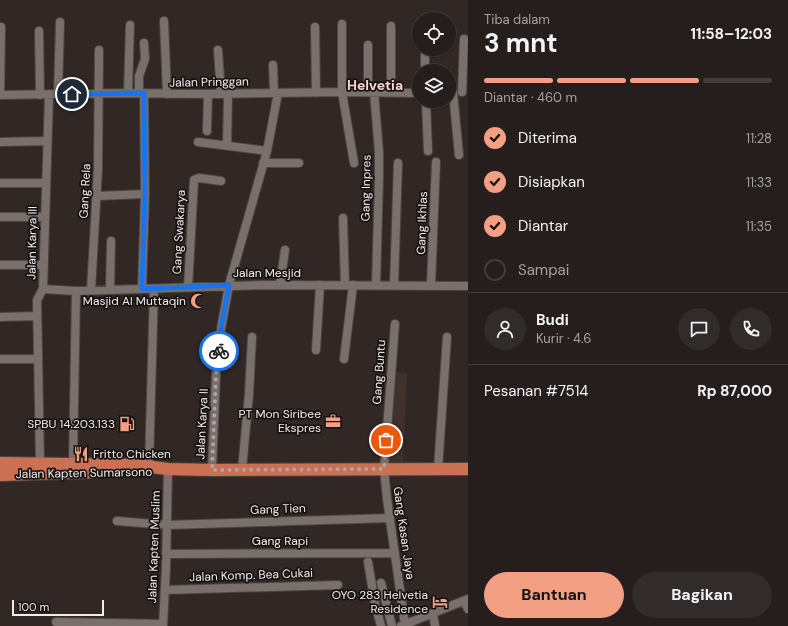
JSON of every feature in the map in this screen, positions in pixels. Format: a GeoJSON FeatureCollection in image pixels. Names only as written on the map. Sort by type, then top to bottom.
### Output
{"type":"FeatureCollection","features":[{"type":"Feature","properties":{"kind":"highway","name":"Jalan Kapten Sumarsono"},"geometry":{"type":"LineString","coordinates":[[0,463],[150,466],[168,469],[212,470],[468,469]]}},
{"type":"Feature","properties":{"kind":"highway","name":"Jalan Kapten Sumarsono"},"geometry":{"type":"LineString","coordinates":[[0,474],[160,472],[168,469]]}},
{"type":"Feature","properties":{"kind":"street"},"geometry":{"type":"LineString","coordinates":[[164,21],[167,94]]}},
{"type":"Feature","properties":{"kind":"street"},"geometry":{"type":"LineString","coordinates":[[58,95],[60,22]]}},
{"type":"Feature","properties":{"kind":"street"},"geometry":{"type":"LineString","coordinates":[[342,24],[342,92],[354,163]]}},
{"type":"Feature","properties":{"kind":"street"},"geometry":{"type":"LineString","coordinates":[[128,93],[130,25]]}},
{"type":"Feature","properties":{"kind":"street"},"geometry":{"type":"LineString","coordinates":[[391,26],[391,92]]}},
{"type":"Feature","properties":{"kind":"street"},"geometry":{"type":"LineString","coordinates":[[0,95],[1,27]]}},
{"type":"Feature","properties":{"kind":"street"},"geometry":{"type":"LineString","coordinates":[[315,27],[316,93]]}},
{"type":"Feature","properties":{"kind":"street"},"geometry":{"type":"LineString","coordinates":[[39,31],[40,95]]}},
{"type":"Feature","properties":{"kind":"street"},"geometry":{"type":"LineString","coordinates":[[464,39],[465,92]]}},
{"type":"Feature","properties":{"kind":"street"},"geometry":{"type":"LineString","coordinates":[[142,289],[145,194],[139,76],[145,59],[144,43]]}},
{"type":"Feature","properties":{"kind":"street","name":"Gang Inpres"},"geometry":{"type":"LineString","coordinates":[[368,45],[371,92],[379,152],[376,285]]}},
{"type":"Feature","properties":{"kind":"street","name":"Gang Rela"},"geometry":{"type":"LineString","coordinates":[[91,290],[98,170],[99,50]]}},
{"type":"Feature","properties":{"kind":"street"},"geometry":{"type":"LineString","coordinates":[[218,50],[225,94],[227,145]]}},
{"type":"Feature","properties":{"kind":"street","name":"Jalan Karya II"},"geometry":{"type":"LineString","coordinates":[[212,470],[216,375],[221,329],[229,285],[267,152],[276,93],[273,66]]}},
{"type":"Feature","properties":{"kind":"street","name":"Jalan Pringgan"},"geometry":{"type":"LineString","coordinates":[[0,95],[128,93],[412,93]]}},
{"type":"Feature","properties":{"kind":"street"},"geometry":{"type":"LineString","coordinates":[[207,131],[208,94]]}},
{"type":"Feature","properties":{"kind":"street","name":"Jalan Karya III"},"geometry":{"type":"LineString","coordinates":[[40,463],[37,300],[43,289],[45,183],[49,95]]}},
{"type":"Feature","properties":{"kind":"street"},"geometry":{"type":"LineString","coordinates":[[426,108],[428,151]]}},
{"type":"Feature","properties":{"kind":"street"},"geometry":{"type":"LineString","coordinates":[[453,108],[459,155]]}},
{"type":"Feature","properties":{"kind":"street"},"geometry":{"type":"LineString","coordinates":[[0,142],[47,141]]}},
{"type":"Feature","properties":{"kind":"street"},"geometry":{"type":"LineString","coordinates":[[198,142],[267,152]]}},
{"type":"Feature","properties":{"kind":"street","name":"Gang Ikhlas"},"geometry":{"type":"LineString","coordinates":[[431,285],[436,162]]}},
{"type":"Feature","properties":{"kind":"street"},"geometry":{"type":"LineString","coordinates":[[263,164],[299,163]]}},
{"type":"Feature","properties":{"kind":"street"},"geometry":{"type":"LineString","coordinates":[[394,285],[398,163]]}},
{"type":"Feature","properties":{"kind":"street","name":"Gang Swakarya"},"geometry":{"type":"LineString","coordinates":[[188,288],[194,180],[199,178],[221,181]]}},
{"type":"Feature","properties":{"kind":"street"},"geometry":{"type":"LineString","coordinates":[[0,183],[45,183]]}},
{"type":"Feature","properties":{"kind":"street"},"geometry":{"type":"LineString","coordinates":[[97,196],[145,194]]}},
{"type":"Feature","properties":{"kind":"street"},"geometry":{"type":"LineString","coordinates":[[0,217],[44,217]]}},
{"type":"Feature","properties":{"kind":"street"},"geometry":{"type":"LineString","coordinates":[[343,218],[345,285]]}},
{"type":"Feature","properties":{"kind":"street"},"geometry":{"type":"LineString","coordinates":[[110,290],[111,241]]}},
{"type":"Feature","properties":{"kind":"street"},"geometry":{"type":"LineString","coordinates":[[280,285],[285,250]]}},
{"type":"Feature","properties":{"kind":"street"},"geometry":{"type":"LineString","coordinates":[[0,265],[43,265]]}},
{"type":"Feature","properties":{"kind":"street","name":"Jalan Mesjid"},"geometry":{"type":"LineString","coordinates":[[43,289],[76,291],[188,288],[229,285],[468,286]]}},
{"type":"Feature","properties":{"kind":"street"},"geometry":{"type":"LineString","coordinates":[[316,350],[320,285]]}},
{"type":"Feature","properties":{"kind":"street"},"geometry":{"type":"LineString","coordinates":[[344,359],[353,285]]}},
{"type":"Feature","properties":{"kind":"street"},"geometry":{"type":"LineString","coordinates":[[150,466],[154,289]]}},
{"type":"Feature","properties":{"kind":"street"},"geometry":{"type":"LineString","coordinates":[[73,464],[76,291]]}},
{"type":"Feature","properties":{"kind":"street"},"geometry":{"type":"LineString","coordinates":[[0,316],[37,316]]}},
{"type":"Feature","properties":{"kind":"street","name":"Gang Buntu"},"geometry":{"type":"LineString","coordinates":[[384,469],[395,324]]}},
{"type":"Feature","properties":{"kind":"street"},"geometry":{"type":"LineString","coordinates":[[242,470],[249,394],[252,337]]}},
{"type":"Feature","properties":{"kind":"street"},"geometry":{"type":"LineString","coordinates":[[438,469],[447,337]]}},
{"type":"Feature","properties":{"kind":"street"},"geometry":{"type":"LineString","coordinates":[[0,359],[38,359]]}},
{"type":"Feature","properties":{"kind":"street","name":"Jalan Kapten Muslim"},"geometry":{"type":"LineString","coordinates":[[163,625],[168,469]]}},
{"type":"Feature","properties":{"kind":"street","name":"Gang Kasan Jaya"},"geometry":{"type":"LineString","coordinates":[[384,469],[403,625]]}},
{"type":"Feature","properties":{"kind":"street","name":"Gang Tien"},"geometry":{"type":"LineString","coordinates":[[117,521],[167,524],[390,518]]}},
{"type":"Feature","properties":{"kind":"street","name":"Gang Rapi"},"geometry":{"type":"LineString","coordinates":[[166,554],[395,553]]}},
{"type":"Feature","properties":{"kind":"street"},"geometry":{"type":"LineString","coordinates":[[368,562],[381,626]]}},
{"type":"Feature","properties":{"kind":"street"},"geometry":{"type":"LineString","coordinates":[[382,583],[392,626]]}},
{"type":"Feature","properties":{"kind":"street","name":"Jalan Komp. Bea Cukai"},"geometry":{"type":"LineString","coordinates":[[165,590],[338,585]]}},
{"type":"Feature","properties":{"kind":"street"},"geometry":{"type":"LineString","coordinates":[[403,625],[466,600],[468,609]]}},
{"type":"Feature","properties":{"kind":"street"},"geometry":{"type":"LineString","coordinates":[[376,604],[387,602]]}},
{"type":"Feature","properties":{"kind":"street"},"geometry":{"type":"LineString","coordinates":[[433,613],[435,626]]}},
{"type":"Feature","properties":{"kind":"street"},"geometry":{"type":"LineString","coordinates":[[56,622],[163,625]]}},
{"type":"Feature","properties":{"kind":"shaded area"},"geometry":{"type":"Polygon","coordinates":[[[391,373],[407,373],[403,462],[385,461],[391,373]]]}},
{"type":"Feature","properties":{"kind":"way so far"},"geometry":{"type":"LineString","coordinates":[[219,351],[216,375],[212,470],[384,469],[386,440]]}},
{"type":"Feature","properties":{"kind":"place","name":"Masjid Al Muttaqin"},"geometry":{"type":"Point","coordinates":[198,301]}},
{"type":"Feature","properties":{"kind":"place","name":"PT Mon Siribee Ekspres"},"geometry":{"type":"Point","coordinates":[333,421]}},
{"type":"Feature","properties":{"kind":"place","name":"SPBU 14.203.133"},"geometry":{"type":"Point","coordinates":[127,424]}},
{"type":"Feature","properties":{"kind":"place","name":"Fritto Chicken"},"geometry":{"type":"Point","coordinates":[81,454]}},
{"type":"Feature","properties":{"kind":"place","name":"OYO 283 Helvetia Residence"},"geometry":{"type":"Point","coordinates":[440,602]}},
{"type":"Feature","properties":{"kind":"district","name":"Helvetia"},"geometry":{"type":"Point","coordinates":[375,85]}},
{"type":"Feature","properties":{"kind":"route"},"geometry":{"type":"LineString","coordinates":[[72,94],[144,93],[145,194],[142,289],[229,285],[221,329],[219,351]]}}]}
